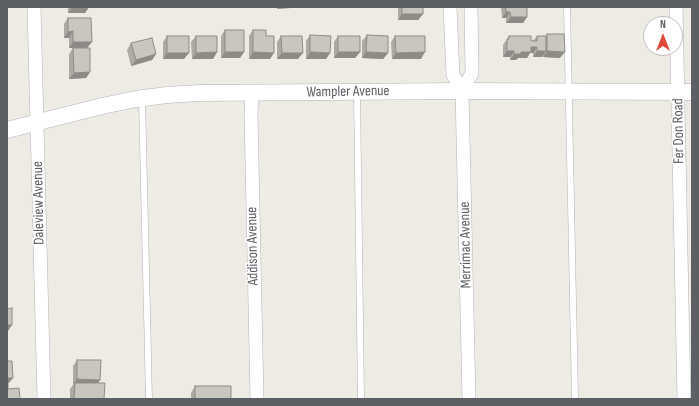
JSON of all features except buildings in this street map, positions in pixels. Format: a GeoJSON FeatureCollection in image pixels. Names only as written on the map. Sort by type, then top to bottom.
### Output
{"type":"FeatureCollection","features":[{"type":"Feature","properties":{"kind":"street","name":"Daleview Avenue"},"geometry":{"type":"LineString","coordinates":[[34,7],[44,399]]}},
{"type":"Feature","properties":{"kind":"street","name":"Merrimac Avenue"},"geometry":{"type":"LineString","coordinates":[[450,7],[453,75],[462,91],[469,399]]}},
{"type":"Feature","properties":{"kind":"street"},"geometry":{"type":"LineString","coordinates":[[462,91],[472,73],[471,7]]}},
{"type":"Feature","properties":{"kind":"street","name":"Fer Don Road"},"geometry":{"type":"LineString","coordinates":[[676,7],[685,92],[684,399]]}},
{"type":"Feature","properties":{"kind":"street","name":"Wampler Avenue"},"geometry":{"type":"LineString","coordinates":[[7,130],[102,106],[142,98],[199,93],[462,91],[685,92]]}},
{"type":"Feature","properties":{"kind":"street","name":"Addison Avenue"},"geometry":{"type":"LineString","coordinates":[[252,93],[251,114],[257,399]]}},
{"type":"Feature","properties":{"kind":"lane"},"geometry":{"type":"LineString","coordinates":[[567,7],[575,399]]}},
{"type":"Feature","properties":{"kind":"lane"},"geometry":{"type":"LineString","coordinates":[[356,92],[360,399]]}},
{"type":"Feature","properties":{"kind":"lane"},"geometry":{"type":"LineString","coordinates":[[142,98],[149,399]]}}]}
